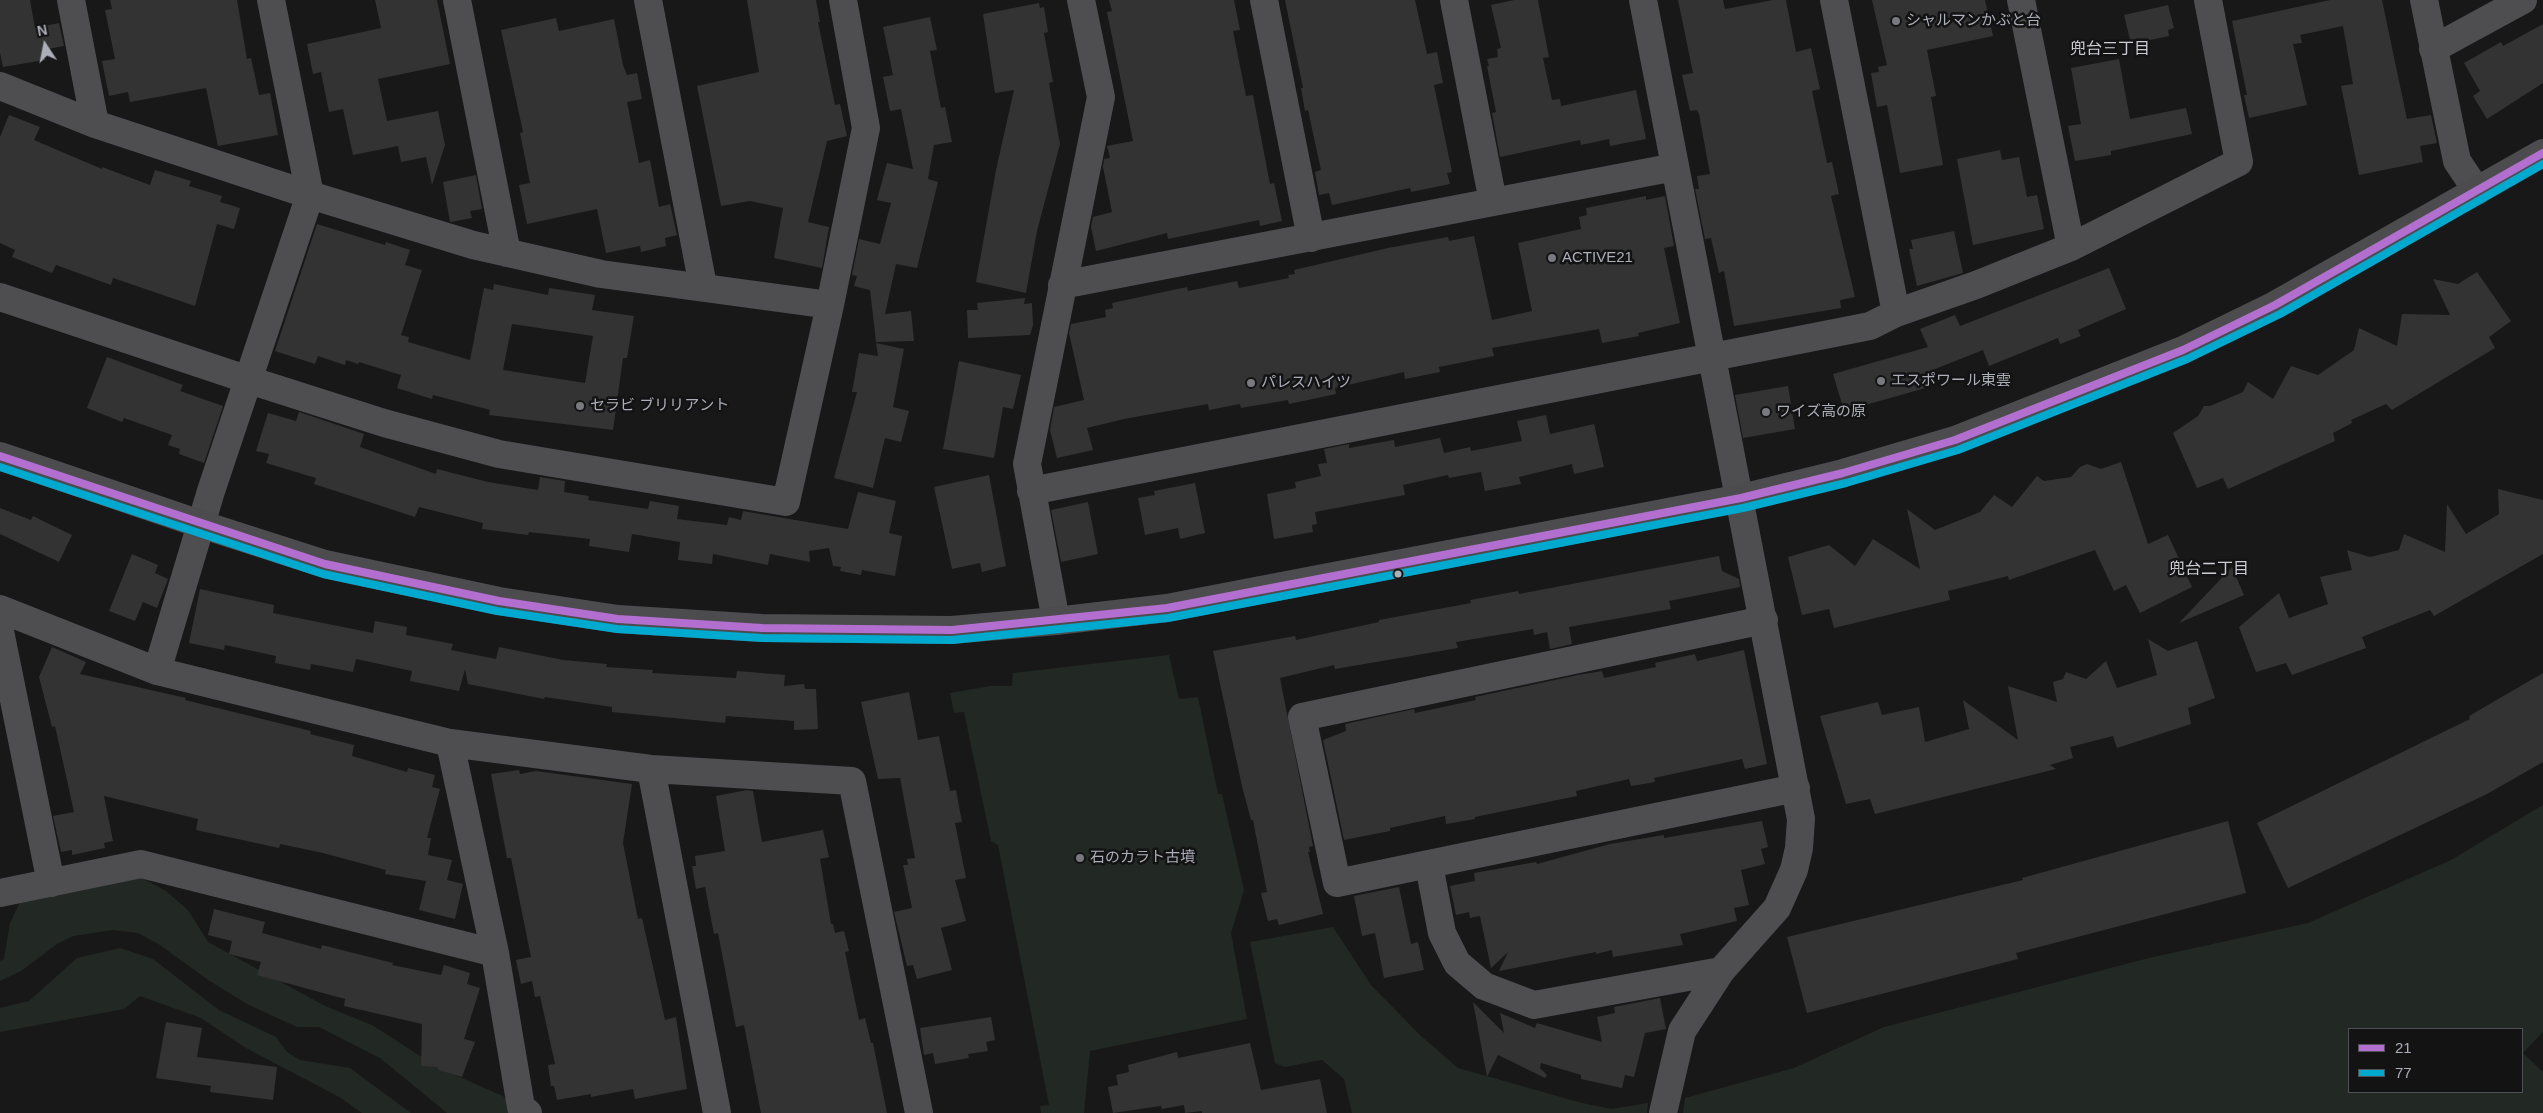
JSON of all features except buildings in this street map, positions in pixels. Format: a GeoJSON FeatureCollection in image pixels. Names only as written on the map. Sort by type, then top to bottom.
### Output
{"type":"FeatureCollection","features":[{"type":"Feature","properties":{"kind":"main road"},"geometry":{"type":"LineString","coordinates":[[0,456],[325,564],[499,601],[618,619],[762,628],[943,630],[1056,621],[1167,608],[1741,498],[1843,473],[1955,440],[2183,350],[2275,305],[2543,153]]}},
{"type":"Feature","properties":{"kind":"street"},"geometry":{"type":"LineString","coordinates":[[71,0],[95,124]]}},
{"type":"Feature","properties":{"kind":"street"},"geometry":{"type":"LineString","coordinates":[[157,671],[200,524],[310,195],[271,0]]}},
{"type":"Feature","properties":{"kind":"street"},"geometry":{"type":"LineString","coordinates":[[457,0],[507,254]]}},
{"type":"Feature","properties":{"kind":"street"},"geometry":{"type":"LineString","coordinates":[[648,0],[704,286]]}},
{"type":"Feature","properties":{"kind":"street"},"geometry":{"type":"LineString","coordinates":[[0,297],[384,423],[499,454],[786,502],[830,305],[866,128],[843,0]]}},
{"type":"Feature","properties":{"kind":"street"},"geometry":{"type":"LineString","coordinates":[[1056,621],[1027,464],[1101,96],[1080,0]]}},
{"type":"Feature","properties":{"kind":"street"},"geometry":{"type":"LineString","coordinates":[[1264,0],[1310,238]]}},
{"type":"Feature","properties":{"kind":"street"},"geometry":{"type":"LineString","coordinates":[[1454,0],[1493,202]]}},
{"type":"Feature","properties":{"kind":"street"},"geometry":{"type":"LineString","coordinates":[[1643,0],[1800,804],[1801,833],[1794,870],[1777,908],[1721,971],[1682,1031],[1663,1113]]}},
{"type":"Feature","properties":{"kind":"street"},"geometry":{"type":"LineString","coordinates":[[1834,0],[1896,313]]}},
{"type":"Feature","properties":{"kind":"street"},"geometry":{"type":"LineString","coordinates":[[2021,0],[2071,247]]}},
{"type":"Feature","properties":{"kind":"street"},"geometry":{"type":"LineString","coordinates":[[1032,491],[1712,359],[1870,326],[1896,313],[1976,285],[2071,247],[2240,162],[2208,0]]}},
{"type":"Feature","properties":{"kind":"street"},"geometry":{"type":"LineString","coordinates":[[2424,0],[2457,161],[2477,191]]}},
{"type":"Feature","properties":{"kind":"street"},"geometry":{"type":"LineString","coordinates":[[2433,49],[2523,0]]}},
{"type":"Feature","properties":{"kind":"street"},"geometry":{"type":"LineString","coordinates":[[0,86],[95,124],[310,195],[507,254],[601,274],[704,286],[830,305]]}},
{"type":"Feature","properties":{"kind":"street"},"geometry":{"type":"LineString","coordinates":[[1062,285],[1675,167]]}},
{"type":"Feature","properties":{"kind":"street"},"geometry":{"type":"LineString","coordinates":[[0,609],[157,671],[450,744],[651,769],[852,781],[919,1113]]}},
{"type":"Feature","properties":{"kind":"street"},"geometry":{"type":"LineString","coordinates":[[1764,620],[1302,716],[1337,882],[1429,865],[1796,788]]}},
{"type":"Feature","properties":{"kind":"street"},"geometry":{"type":"LineString","coordinates":[[0,631],[50,883]]}},
{"type":"Feature","properties":{"kind":"street"},"geometry":{"type":"LineString","coordinates":[[450,744],[495,953],[521,1107],[528,1113]]}},
{"type":"Feature","properties":{"kind":"street"},"geometry":{"type":"LineString","coordinates":[[651,769],[717,1113]]}},
{"type":"Feature","properties":{"kind":"street"},"geometry":{"type":"LineString","coordinates":[[0,893],[141,864],[495,953]]}},
{"type":"Feature","properties":{"kind":"street"},"geometry":{"type":"LineString","coordinates":[[1429,865],[1442,933],[1457,963],[1484,986],[1534,1005],[1721,971]]}},
{"type":"Feature","properties":{"kind":"shaded area"},"geometry":{"type":"Polygon","coordinates":[[[1169,655],[1179,699],[1198,697],[1218,794],[1222,794],[1244,890],[1231,933],[1247,1019],[1090,1051],[1084,1113],[1041,1113],[1040,1106],[1049,1105],[998,845],[991,841],[964,712],[954,713],[950,693],[991,686],[1012,686],[1013,673],[1169,655]]]}},
{"type":"Feature","properties":{"kind":"shaded area"},"geometry":{"type":"Polygon","coordinates":[[[2543,805],[2543,1032],[2523,1053],[2543,1072],[2543,1113],[1683,1113],[1685,1098],[1794,1068],[1884,1027],[2149,958],[2308,923],[2451,860],[2543,805]]]}},
{"type":"Feature","properties":{"kind":"shaded area"},"geometry":{"type":"Polygon","coordinates":[[[140,877],[166,891],[188,910],[208,942],[325,1006],[372,1025],[439,1068],[503,1096],[516,1113],[447,1113],[380,1058],[319,1027],[297,1027],[247,1004],[208,980],[160,945],[138,933],[113,930],[73,936],[57,944],[21,971],[0,981],[0,961],[4,959],[10,923],[20,902],[140,877]]]}},
{"type":"Feature","properties":{"kind":"shaded area"},"geometry":{"type":"Polygon","coordinates":[[[1333,927],[1371,985],[1420,1035],[1458,1068],[1582,1103],[1612,1109],[1648,1103],[1647,1113],[1352,1113],[1344,1079],[1322,1060],[1285,1067],[1275,1063],[1250,942],[1333,927]]]}},
{"type":"Feature","properties":{"kind":"shaded area"},"geometry":{"type":"Polygon","coordinates":[[[120,948],[153,959],[219,1010],[276,1037],[287,1052],[300,1060],[350,1068],[411,1113],[362,1113],[341,1098],[246,1048],[201,1018],[140,996],[124,1009],[0,1032],[0,1008],[29,1001],[77,958],[120,948]]]}},
{"type":"Feature","properties":{"kind":"transit line","name":"21"},"geometry":{"type":"LineString","coordinates":[[0,456],[325,564],[499,601],[618,619],[762,628],[952,630],[1167,608],[1741,498],[1843,473],[1955,440],[2183,350],[2275,305],[2543,153]]}},
{"type":"Feature","properties":{"kind":"transit line","name":"77"},"geometry":{"type":"LineString","coordinates":[[0,467],[323,574],[497,611],[617,629],[762,638],[952,640],[1168,618],[1743,508],[1846,483],[1958,450],[2187,359],[2280,314],[2543,164]]}},
{"type":"Feature","properties":{"kind":"place","name":"シャルマンかぶと台"},"geometry":{"type":"Point","coordinates":[1896,21]}},
{"type":"Feature","properties":{"kind":"place","name":"ACTIVE21"},"geometry":{"type":"Point","coordinates":[1552,258]}},
{"type":"Feature","properties":{"kind":"place","name":"エスポワール東雲"},"geometry":{"type":"Point","coordinates":[1881,381]}},
{"type":"Feature","properties":{"kind":"place","name":"パレスハイツ"},"geometry":{"type":"Point","coordinates":[1251,383]}},
{"type":"Feature","properties":{"kind":"place","name":"セラビ ブリリアント"},"geometry":{"type":"Point","coordinates":[580,406]}},
{"type":"Feature","properties":{"kind":"place","name":"ワイズ高の原"},"geometry":{"type":"Point","coordinates":[1766,412]}},
{"type":"Feature","properties":{"kind":"place","name":"石のカラト古墳"},"geometry":{"type":"Point","coordinates":[1080,858]}},
{"type":"Feature","properties":{"kind":"district","name":"兜台三丁目"},"geometry":{"type":"Point","coordinates":[2110,50]}},
{"type":"Feature","properties":{"kind":"district","name":"兜台二丁目"},"geometry":{"type":"Point","coordinates":[2209,570]}}]}
